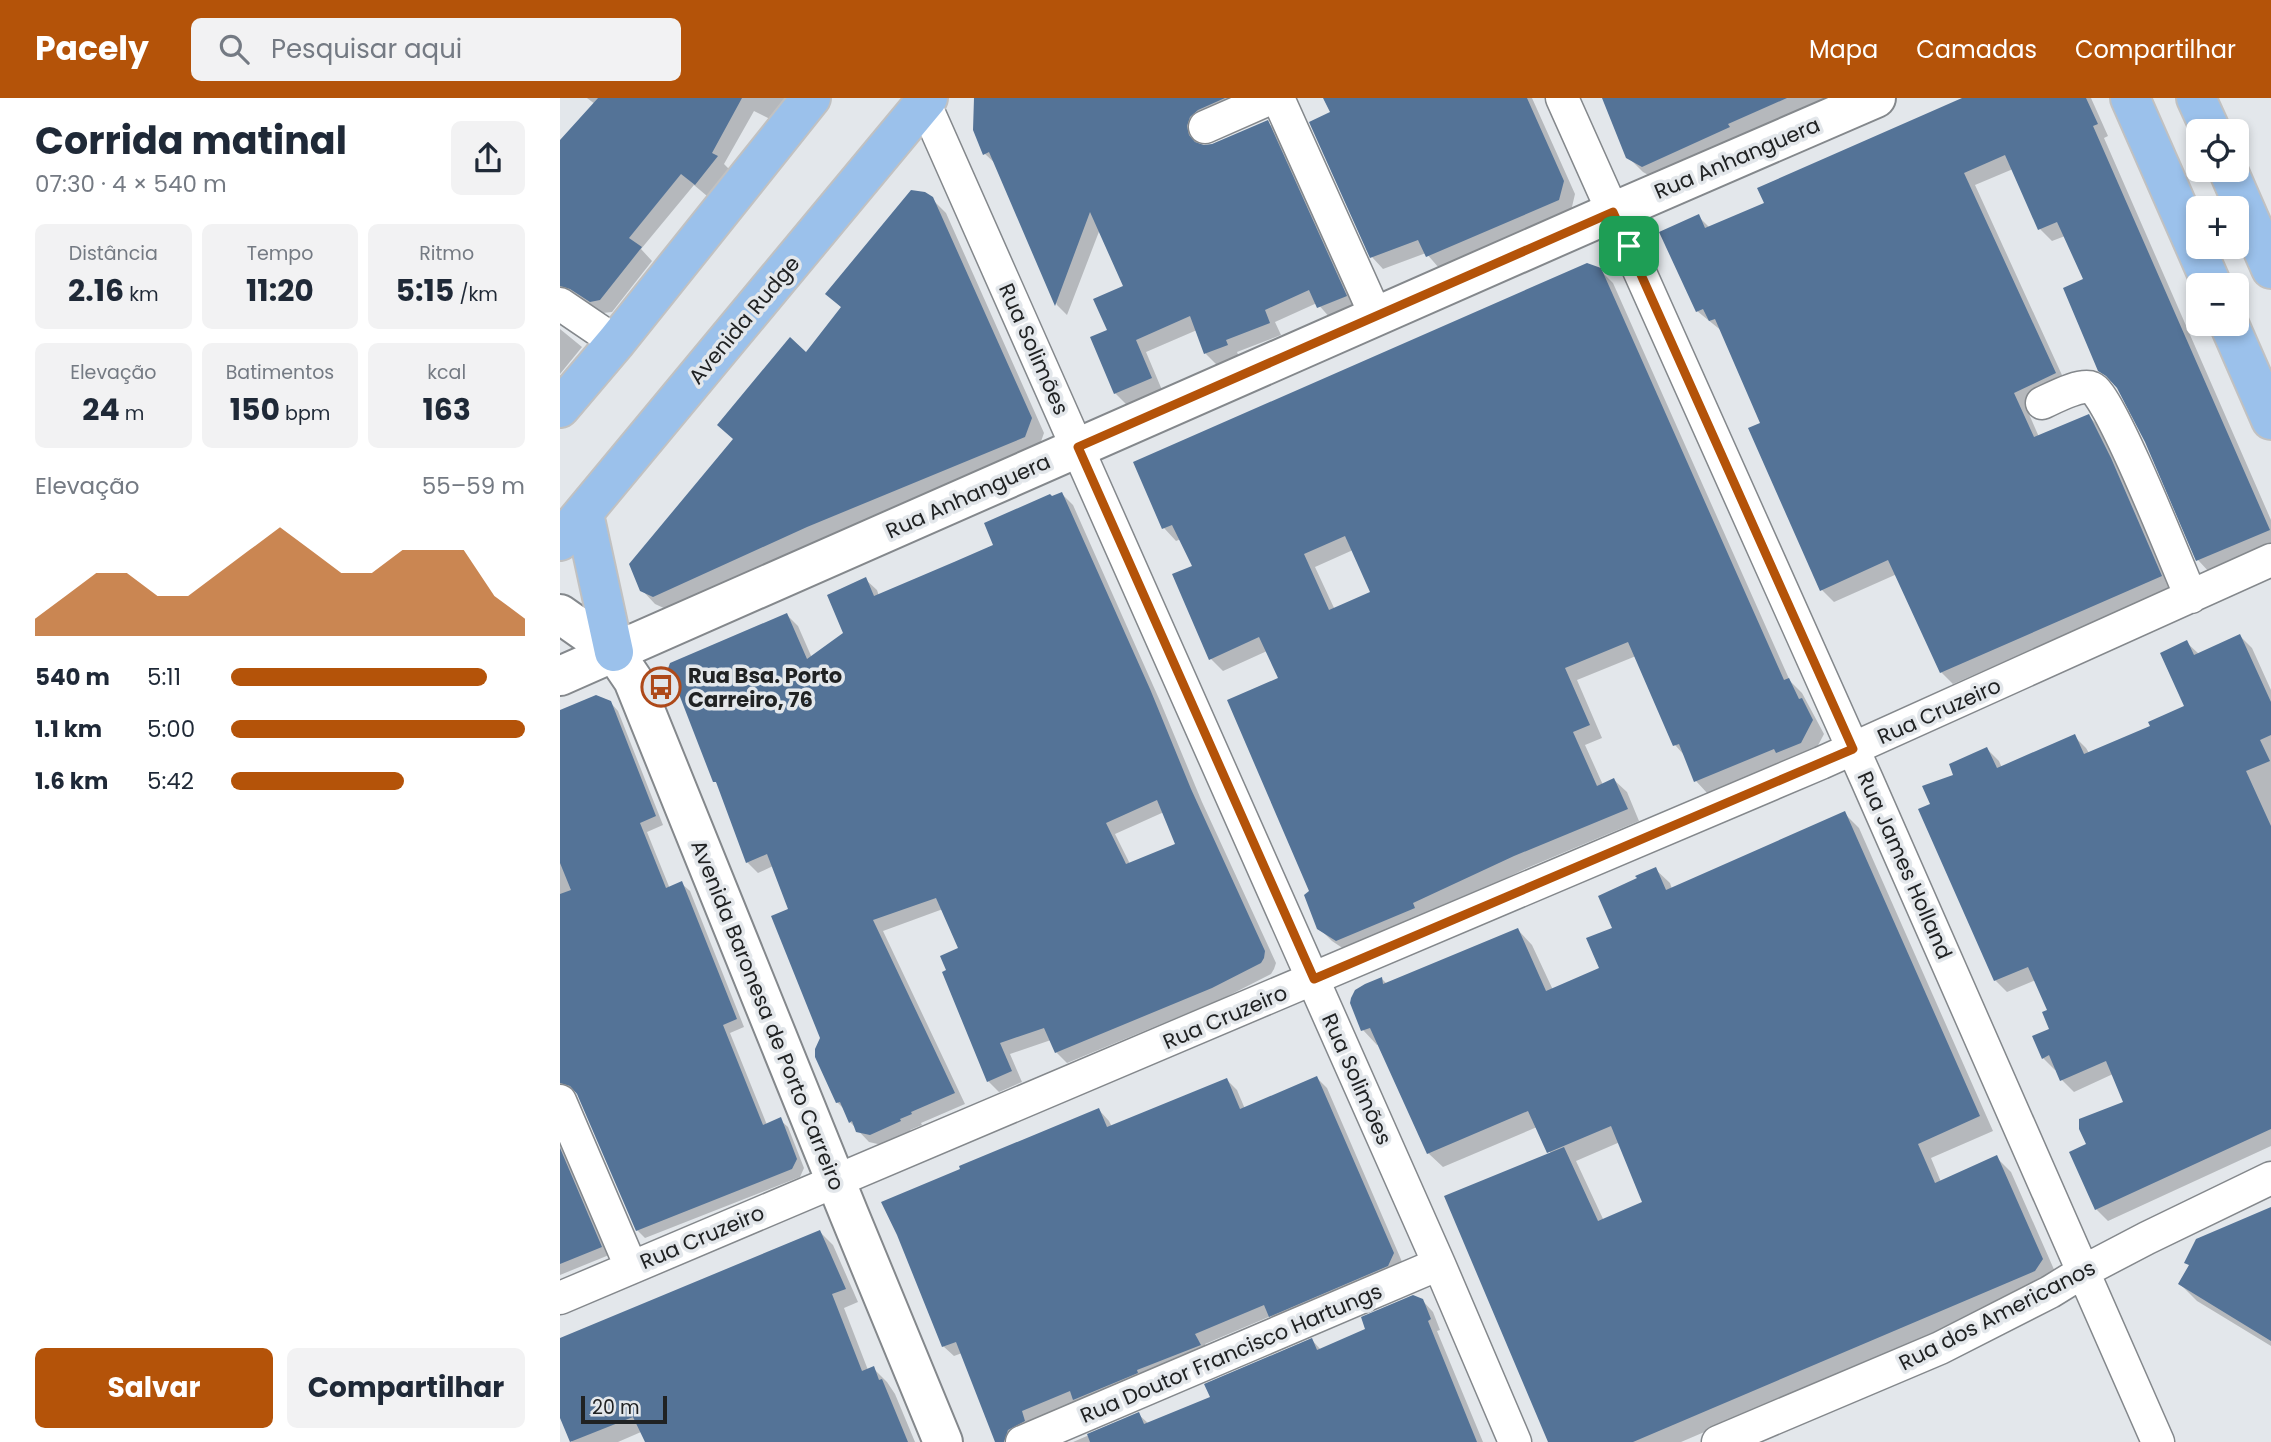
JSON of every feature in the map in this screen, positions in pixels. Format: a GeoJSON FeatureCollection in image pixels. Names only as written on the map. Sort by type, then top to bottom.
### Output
{"type":"FeatureCollection","features":[{"type":"Feature","properties":{"kind":"main road"},"geometry":{"type":"LineString","coordinates":[[560,408],[811,98]]}},
{"type":"Feature","properties":{"kind":"main road"},"geometry":{"type":"LineString","coordinates":[[2130,98],[2207,273]]}},
{"type":"Feature","properties":{"kind":"main road"},"geometry":{"type":"LineString","coordinates":[[2196,98],[2206,119]]}},
{"type":"Feature","properties":{"kind":"main road","name":"Avenida Rudge"},"geometry":{"type":"LineString","coordinates":[[572,528],[926,100]]}},
{"type":"Feature","properties":{"kind":"main road"},"geometry":{"type":"LineString","coordinates":[[2233,182],[2271,269]]}},
{"type":"Feature","properties":{"kind":"main road"},"geometry":{"type":"LineString","coordinates":[[2234,336],[2271,419]]}},
{"type":"Feature","properties":{"kind":"main road"},"geometry":{"type":"LineString","coordinates":[[572,528],[614,652]]}},
{"type":"Feature","properties":{"kind":"street"},"geometry":{"type":"LineString","coordinates":[[1205,127],[1271,98]]}},
{"type":"Feature","properties":{"kind":"street"},"geometry":{"type":"LineString","coordinates":[[1278,98],[1376,316]]}},
{"type":"Feature","properties":{"kind":"street","name":"Rua James Holland"},"geometry":{"type":"LineString","coordinates":[[1562,98],[1853,749],[2158,1442]]}},
{"type":"Feature","properties":{"kind":"street","name":"Rua Anhanguera"},"geometry":{"type":"LineString","coordinates":[[560,676],[1876,98]]}},
{"type":"Feature","properties":{"kind":"street","name":"Rua Solimões"},"geometry":{"type":"LineString","coordinates":[[926,100],[1515,1442]]}},
{"type":"Feature","properties":{"kind":"street"},"geometry":{"type":"LineString","coordinates":[[560,304],[616,342]]}},
{"type":"Feature","properties":{"kind":"street"},"geometry":{"type":"LineString","coordinates":[[2042,403],[2082,387],[2091,387],[2098,392],[2119,429],[2191,597]]}},
{"type":"Feature","properties":{"kind":"street","name":"Rua Cruzeiro"},"geometry":{"type":"LineString","coordinates":[[560,1298],[1853,749],[2271,560]]}},
{"type":"Feature","properties":{"kind":"street","name":"Avenida Baronesa de Porto Carreiro"},"geometry":{"type":"LineString","coordinates":[[560,614],[614,652],[633,680],[943,1442]]}},
{"type":"Feature","properties":{"kind":"street"},"geometry":{"type":"LineString","coordinates":[[560,1101],[631,1267]]}},
{"type":"Feature","properties":{"kind":"street","name":"Rua dos Americanos"},"geometry":{"type":"LineString","coordinates":[[1718,1442],[1940,1348],[2050,1292],[2147,1238],[2271,1178]]}},
{"type":"Feature","properties":{"kind":"street","name":"Rua Doutor Francisco Hartungs"},"geometry":{"type":"LineString","coordinates":[[1022,1442],[1439,1264]]}},
{"type":"Feature","properties":{"kind":"building"},"geometry":{"type":"Polygon","coordinates":[[[598,98],[742,98],[712,153],[718,156],[695,185],[681,174],[629,238],[642,247],[600,300],[590,302],[560,286],[560,140],[598,98]]]}},
{"type":"Feature","properties":{"kind":"building"},"geometry":{"type":"Polygon","coordinates":[[[974,98],[1225,98],[1198,110],[1190,117],[1187,126],[1189,135],[1195,142],[1204,145],[1268,120],[1347,296],[1317,308],[1309,290],[1265,310],[1270,323],[1226,340],[1228,345],[1204,354],[1190,316],[1136,340],[1152,378],[1114,394],[1090,337],[1107,330],[1093,299],[1123,286],[1090,212],[1055,306],[989,152],[983,155],[973,130],[974,98]]]}},
{"type":"Feature","properties":{"kind":"building"},"geometry":{"type":"Polygon","coordinates":[[[1323,98],[1527,98],[1564,181],[1559,200],[1426,257],[1418,240],[1370,258],[1309,122],[1330,112],[1323,98]]]}},
{"type":"Feature","properties":{"kind":"building"},"geometry":{"type":"Polygon","coordinates":[[[1602,98],[1787,98],[1642,167],[1626,158],[1602,98]]]}},
{"type":"Feature","properties":{"kind":"building"},"geometry":{"type":"Polygon","coordinates":[[[1962,98],[2086,98],[2098,124],[2093,126],[2270,530],[2196,561],[2145,442],[2117,388],[2098,371],[2063,288],[2083,279],[2057,222],[2038,230],[2005,155],[1964,173],[2056,373],[2014,393],[2034,437],[2089,414],[2162,576],[1940,673],[1888,560],[1820,591],[1748,428],[1760,423],[1715,319],[1709,321],[1703,309],[1696,312],[1659,232],[1699,214],[1705,228],[1764,203],[1757,188],[1962,98]]]}},
{"type":"Feature","properties":{"kind":"building"},"geometry":{"type":"Polygon","coordinates":[[[911,190],[925,192],[933,197],[1032,418],[1025,437],[807,527],[653,597],[640,591],[629,564],[733,439],[717,425],[790,337],[806,352],[841,307],[825,294],[911,190]]]}},
{"type":"Feature","properties":{"kind":"building"},"geometry":{"type":"Polygon","coordinates":[[[1587,263],[1601,268],[1784,680],[1789,678],[1813,720],[1801,743],[1776,753],[1774,749],[1694,782],[1679,744],[1673,746],[1628,642],[1565,668],[1590,725],[1573,732],[1597,786],[1614,778],[1628,809],[1514,856],[1413,903],[1415,908],[1336,941],[1317,929],[1304,895],[1309,891],[1227,700],[1278,678],[1259,637],[1209,660],[1172,574],[1192,566],[1172,525],[1162,529],[1133,462],[1587,263]],[[1345,536],[1304,554],[1329,610],[1370,592],[1345,536]]]}},
{"type":"Feature","properties":{"kind":"building"},"geometry":{"type":"Polygon","coordinates":[[[1062,492],[1150,689],[1191,789],[1265,951],[1264,958],[1261,963],[1212,988],[1055,1053],[1044,1028],[1000,1043],[1012,1071],[987,1082],[942,972],[946,970],[940,956],[958,948],[936,898],[873,920],[955,1093],[911,1112],[912,1114],[900,1119],[901,1121],[870,1135],[856,1132],[840,1102],[836,1103],[815,1057],[820,1038],[771,916],[788,909],[767,854],[746,863],[677,689],[672,691],[666,674],[670,663],[787,613],[807,659],[843,633],[827,595],[866,577],[874,596],[993,545],[984,523],[1050,494],[1052,496],[1062,492]],[[1157,800],[1106,823],[1126,864],[1175,844],[1157,800]]]}},
{"type":"Feature","properties":{"kind":"building"},"geometry":{"type":"Polygon","coordinates":[[[2240,634],[2271,702],[2271,735],[2260,740],[2270,761],[2246,771],[2271,826],[2271,1129],[2095,1210],[2069,1152],[2086,1144],[2079,1129],[2079,1119],[2123,1102],[2106,1061],[2060,1081],[2049,1055],[2042,1059],[2032,1036],[2049,1029],[2042,1012],[2047,1010],[2028,967],[1994,981],[1918,809],[1930,804],[1922,786],[1953,775],[1949,764],[1987,747],[1997,768],[2075,734],[2084,754],[2150,726],[2148,722],[2184,706],[2160,653],[2187,640],[2194,655],[2240,634]]]}},
{"type":"Feature","properties":{"kind":"building"},"geometry":{"type":"Polygon","coordinates":[[[596,695],[611,701],[656,816],[640,823],[666,888],[682,881],[737,1019],[723,1025],[763,1125],[781,1117],[797,1159],[792,1169],[636,1231],[577,1094],[570,1086],[560,1083],[560,894],[571,890],[560,863],[560,710],[596,695]]]}},
{"type":"Feature","properties":{"kind":"building"},"geometry":{"type":"Polygon","coordinates":[[[1845,811],[1980,1116],[1918,1144],[1935,1183],[1997,1155],[2043,1259],[2035,1271],[1633,1442],[1548,1442],[1444,1196],[1564,1147],[1598,1221],[1642,1202],[1611,1126],[1547,1153],[1528,1111],[1427,1154],[1370,1028],[1361,1031],[1350,1003],[1351,998],[1355,990],[1365,984],[1382,977],[1383,984],[1518,928],[1546,991],[1599,968],[1586,938],[1612,928],[1598,896],[1656,867],[1666,890],[1845,811]]]}},
{"type":"Feature","properties":{"kind":"building"},"geometry":{"type":"Polygon","coordinates":[[[1317,1076],[1394,1253],[1388,1266],[1269,1317],[1264,1305],[1195,1334],[1201,1345],[1137,1370],[1138,1373],[1073,1400],[1070,1391],[1022,1411],[1025,1421],[1008,1430],[1004,1442],[995,1442],[956,1342],[942,1347],[881,1202],[960,1169],[959,1166],[1099,1108],[1107,1127],[1227,1078],[1240,1109],[1317,1076]]]}},
{"type":"Feature","properties":{"kind":"building"},"geometry":{"type":"Polygon","coordinates":[[[560,1148],[602,1247],[560,1264],[560,1148]]]}},
{"type":"Feature","properties":{"kind":"building"},"geometry":{"type":"Polygon","coordinates":[[[2271,1207],[2271,1341],[2178,1284],[2189,1265],[2184,1263],[2196,1239],[2271,1207]]]}},
{"type":"Feature","properties":{"kind":"building"},"geometry":{"type":"Polygon","coordinates":[[[820,1230],[846,1289],[832,1294],[862,1371],[874,1366],[908,1442],[645,1442],[633,1417],[570,1442],[560,1418],[560,1338],[820,1230]]]}},
{"type":"Feature","properties":{"kind":"building"},"geometry":{"type":"Polygon","coordinates":[[[1413,1295],[1423,1299],[1431,1319],[1428,1321],[1477,1442],[1090,1442],[1087,1434],[1139,1412],[1144,1424],[1210,1397],[1204,1384],[1312,1338],[1317,1350],[1365,1329],[1361,1317],[1413,1295]]]}},
{"type":"Feature","properties":{"kind":"place","name":"Rua Bsa. Porto Carreiro, 76"},"geometry":{"type":"Point","coordinates":[661,687]}},
{"type":"Feature","properties":{"kind":"route"},"geometry":{"type":"LineString","coordinates":[[1613,212],[1629,246],[1853,749],[1314,979],[1078,447],[1613,212]]}}]}
